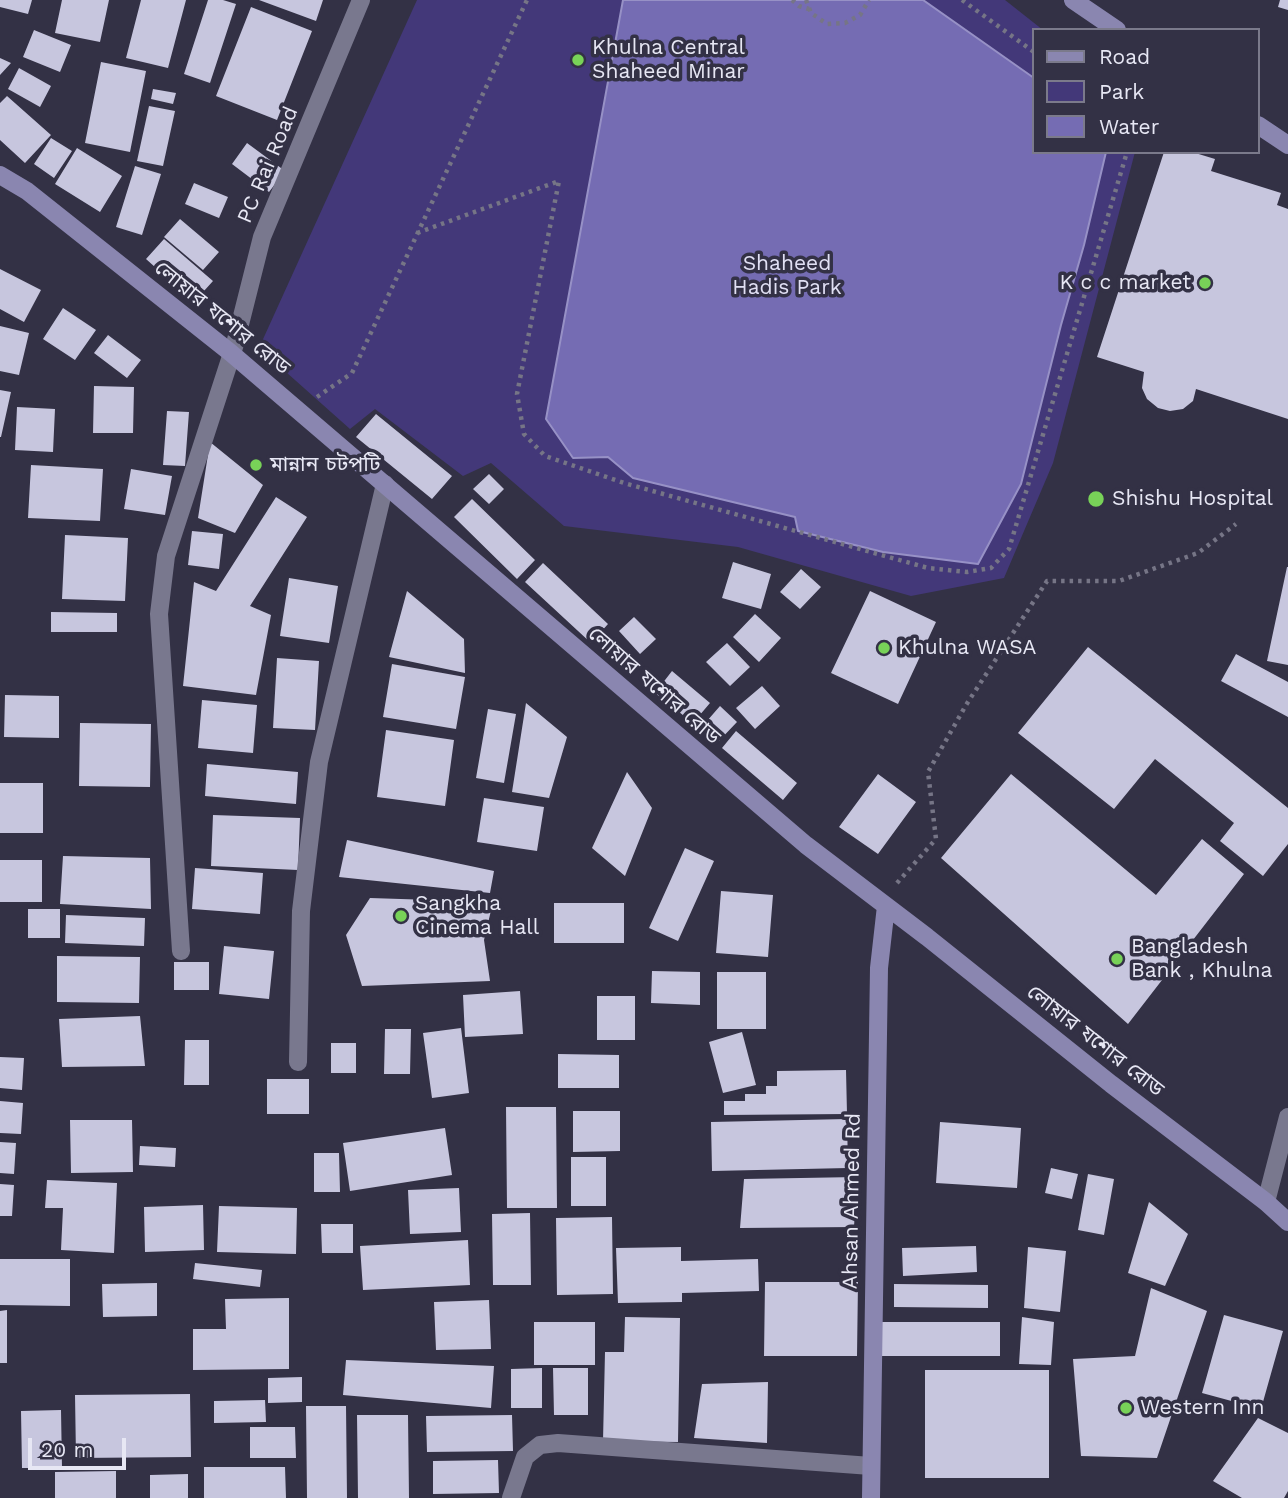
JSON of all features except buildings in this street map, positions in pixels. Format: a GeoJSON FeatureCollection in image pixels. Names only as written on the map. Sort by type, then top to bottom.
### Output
{"type":"FeatureCollection","features":[{"type":"Feature","properties":{"kind":"main road"},"geometry":{"type":"LineString","coordinates":[[1080,2],[1113,28]]}},
{"type":"Feature","properties":{"kind":"main road"},"geometry":{"type":"LineString","coordinates":[[1260,126],[1288,145]]}},
{"type":"Feature","properties":{"kind":"main road","name":"লোয়ার যশোর রোড"},"geometry":{"type":"LineString","coordinates":[[0,174],[27,191],[231,353],[796,836],[1111,1084],[1266,1202],[1288,1222]]}},
{"type":"Feature","properties":{"kind":"main road","name":"Ahsan Ahmed Rd"},"geometry":{"type":"LineString","coordinates":[[870,1498],[879,968],[883,904]]}},
{"type":"Feature","properties":{"kind":"street","name":"PC Rai Road"},"geometry":{"type":"LineString","coordinates":[[181,951],[159,614],[166,556],[231,353],[262,237],[361,0]]}},
{"type":"Feature","properties":{"kind":"street"},"geometry":{"type":"LineString","coordinates":[[298,1062],[301,912],[319,762],[385,484]]}},
{"type":"Feature","properties":{"kind":"street"},"geometry":{"type":"LineString","coordinates":[[1266,1202],[1288,1117]]}},
{"type":"Feature","properties":{"kind":"street"},"geometry":{"type":"LineString","coordinates":[[511,1498],[525,1457],[540,1445],[558,1443],[871,1465]]}},
{"type":"Feature","properties":{"kind":"path"},"geometry":{"type":"LineString","coordinates":[[317,398],[352,373],[527,0]]}},
{"type":"Feature","properties":{"kind":"path"},"geometry":{"type":"LineString","coordinates":[[792,0],[809,9]]}},
{"type":"Feature","properties":{"kind":"path"},"geometry":{"type":"LineString","coordinates":[[806,0],[811,13],[827,24],[845,23],[860,15],[869,0]]}},
{"type":"Feature","properties":{"kind":"path"},"geometry":{"type":"LineString","coordinates":[[962,0],[1032,51]]}},
{"type":"Feature","properties":{"kind":"path"},"geometry":{"type":"LineString","coordinates":[[418,233],[559,181],[517,394],[524,434],[545,456],[624,483],[928,568],[967,572],[991,568],[1009,549],[1126,154]]}},
{"type":"Feature","properties":{"kind":"path"},"geometry":{"type":"LineString","coordinates":[[883,904],[936,839],[928,772],[966,705],[1047,581],[1119,581],[1198,553],[1236,524]]}},
{"type":"Feature","properties":{"kind":"green space","name":"Shaheed Hadis Park"},"geometry":{"type":"Polygon","coordinates":[[[417,0],[1005,0],[1040,28],[1032,28],[1032,154],[1134,154],[1053,463],[1004,578],[911,596],[738,547],[564,526],[491,463],[463,476],[375,409],[350,429],[259,348],[417,0]]]}},
{"type":"Feature","properties":{"kind":"water","name":"Shaheed Hadis Park"},"geometry":{"type":"Polygon","coordinates":[[[623,0],[923,0],[1032,77],[1032,154],[1106,154],[1021,484],[978,564],[883,552],[798,531],[795,517],[633,478],[608,457],[573,458],[546,419],[623,0]]]}},
{"type":"Feature","properties":{"kind":"place","name":"Khulna Central Shaheed Minar"},"geometry":{"type":"Point","coordinates":[578,60]}},
{"type":"Feature","properties":{"kind":"place","name":"K c c market"},"geometry":{"type":"Point","coordinates":[1205,283]}},
{"type":"Feature","properties":{"kind":"place","name":"মান্নান চটপটি"},"geometry":{"type":"Point","coordinates":[256,465]}},
{"type":"Feature","properties":{"kind":"place","name":"Shishu Hospital"},"geometry":{"type":"Point","coordinates":[1096,499]}},
{"type":"Feature","properties":{"kind":"place","name":"Khulna WASA"},"geometry":{"type":"Point","coordinates":[884,648]}},
{"type":"Feature","properties":{"kind":"place","name":"Sangkha Cinema Hall"},"geometry":{"type":"Point","coordinates":[401,916]}},
{"type":"Feature","properties":{"kind":"place","name":"Bangladesh Bank , Khulna"},"geometry":{"type":"Point","coordinates":[1117,959]}},
{"type":"Feature","properties":{"kind":"place","name":"Western Inn"},"geometry":{"type":"Point","coordinates":[1126,1408]}}]}
